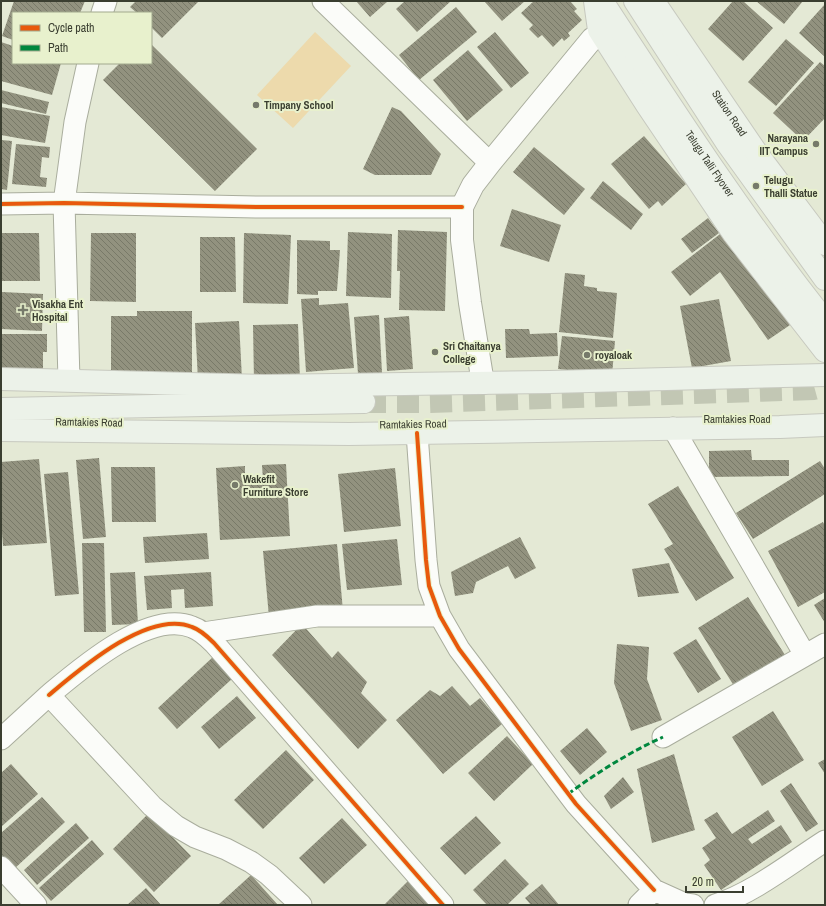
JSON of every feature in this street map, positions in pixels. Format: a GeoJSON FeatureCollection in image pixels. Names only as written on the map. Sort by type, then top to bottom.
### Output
{"type":"FeatureCollection","features":[{"type":"Feature","properties":{"kind":"main road"},"geometry":{"type":"LineString","coordinates":[[595,1],[600,30],[647,105],[734,234],[825,351]]}},
{"type":"Feature","properties":{"kind":"main road","name":"Telugu Talli Flyover"},"geometry":{"type":"LineString","coordinates":[[602,1],[705,158],[780,265],[825,321]]}},
{"type":"Feature","properties":{"kind":"main road","name":"Station Road"},"geometry":{"type":"LineString","coordinates":[[643,6],[656,5],[758,154],[825,244]]}},
{"type":"Feature","properties":{"kind":"main road"},"geometry":{"type":"LineString","coordinates":[[643,6],[727,143],[825,279]]}},
{"type":"Feature","properties":{"kind":"main road"},"geometry":{"type":"LineString","coordinates":[[1,409],[331,394],[483,383],[825,375]]}},
{"type":"Feature","properties":{"kind":"main road"},"geometry":{"type":"LineString","coordinates":[[1,379],[239,386],[331,394],[367,408],[324,434]]}},
{"type":"Feature","properties":{"kind":"main road","name":"Ramtakies Road"},"geometry":{"type":"LineString","coordinates":[[1,430],[324,434],[825,425]]}},
{"type":"Feature","properties":{"kind":"street"},"geometry":{"type":"LineString","coordinates":[[102,12],[106,1]]}},
{"type":"Feature","properties":{"kind":"street"},"geometry":{"type":"LineString","coordinates":[[323,1],[490,163]]}},
{"type":"Feature","properties":{"kind":"street"},"geometry":{"type":"LineString","coordinates":[[483,383],[462,240],[462,207],[473,185],[490,163],[592,39]]}},
{"type":"Feature","properties":{"kind":"street"},"geometry":{"type":"LineString","coordinates":[[69,380],[64,203],[75,122],[88,64]]}},
{"type":"Feature","properties":{"kind":"street"},"geometry":{"type":"LineString","coordinates":[[1,204],[64,203],[256,207],[462,207]]}},
{"type":"Feature","properties":{"kind":"street"},"geometry":{"type":"LineString","coordinates":[[673,428],[805,655]]}},
{"type":"Feature","properties":{"kind":"street"},"geometry":{"type":"LineString","coordinates":[[417,433],[429,586],[440,616],[459,649],[576,804],[654,890],[685,904],[693,905]]}},
{"type":"Feature","properties":{"kind":"street"},"geometry":{"type":"LineString","coordinates":[[203,633],[317,616],[440,616]]}},
{"type":"Feature","properties":{"kind":"street"},"geometry":{"type":"LineString","coordinates":[[1,739],[49,695],[94,658],[137,633],[161,626],[178,624],[192,627],[203,633],[214,643],[246,678],[443,905]]}},
{"type":"Feature","properties":{"kind":"street"},"geometry":{"type":"LineString","coordinates":[[662,737],[825,644]]}},
{"type":"Feature","properties":{"kind":"street"},"geometry":{"type":"LineString","coordinates":[[49,695],[152,806],[176,826],[195,837],[226,849],[251,862],[269,875],[301,905]]}},
{"type":"Feature","properties":{"kind":"street"},"geometry":{"type":"LineString","coordinates":[[715,905],[728,901],[825,841]]}},
{"type":"Feature","properties":{"kind":"street"},"geometry":{"type":"LineString","coordinates":[[1,867],[36,905]]}},
{"type":"Feature","properties":{"kind":"street"},"geometry":{"type":"LineString","coordinates":[[639,905],[654,890]]}},
{"type":"Feature","properties":{"kind":"shaded area"},"geometry":{"type":"Polygon","coordinates":[[[315,32],[351,66],[293,128],[257,95],[315,32]]]}},
{"type":"Feature","properties":{"kind":"building"},"geometry":{"type":"Polygon","coordinates":[[[14,1],[85,1],[80,12],[12,12],[12,40],[2,36],[14,1]]]}},
{"type":"Feature","properties":{"kind":"building"},"geometry":{"type":"Polygon","coordinates":[[[136,1],[199,1],[162,38],[152,28],[152,12],[136,12],[130,7],[136,1]]]}},
{"type":"Feature","properties":{"kind":"building"},"geometry":{"type":"Polygon","coordinates":[[[356,1],[388,1],[370,17],[356,1]]]}},
{"type":"Feature","properties":{"kind":"building"},"geometry":{"type":"Polygon","coordinates":[[[405,1],[451,1],[417,32],[396,9],[405,1]]]}},
{"type":"Feature","properties":{"kind":"building"},"geometry":{"type":"Polygon","coordinates":[[[484,1],[525,1],[502,21],[484,1]]]}},
{"type":"Feature","properties":{"kind":"building"},"geometry":{"type":"Polygon","coordinates":[[[534,1],[570,1],[577,9],[574,11],[582,20],[568,33],[570,36],[564,41],[562,38],[553,47],[542,35],[538,38],[529,29],[533,25],[521,13],[534,1]]]}},
{"type":"Feature","properties":{"kind":"building"},"geometry":{"type":"Polygon","coordinates":[[[733,1],[743,1],[773,28],[743,61],[708,29],[733,1]]]}},
{"type":"Feature","properties":{"kind":"building"},"geometry":{"type":"Polygon","coordinates":[[[756,1],[803,1],[784,24],[756,1]]]}},
{"type":"Feature","properties":{"kind":"building"},"geometry":{"type":"Polygon","coordinates":[[[825,4],[825,57],[799,33],[825,4]]]}},
{"type":"Feature","properties":{"kind":"building"},"geometry":{"type":"Polygon","coordinates":[[[456,7],[477,32],[419,80],[399,55],[456,7]]]}},
{"type":"Feature","properties":{"kind":"building"},"geometry":{"type":"Polygon","coordinates":[[[495,32],[529,73],[511,88],[477,47],[495,32]]]}},
{"type":"Feature","properties":{"kind":"building"},"geometry":{"type":"Polygon","coordinates":[[[786,39],[814,63],[776,106],[748,82],[786,39]]]}},
{"type":"Feature","properties":{"kind":"building"},"geometry":{"type":"Polygon","coordinates":[[[1,42],[12,46],[12,64],[61,64],[52,95],[1,81],[1,42]]]}},
{"type":"Feature","properties":{"kind":"building"},"geometry":{"type":"Polygon","coordinates":[[[152,45],[257,149],[215,191],[103,80],[119,64],[152,64],[152,45]]]}},
{"type":"Feature","properties":{"kind":"building"},"geometry":{"type":"Polygon","coordinates":[[[468,50],[503,90],[467,121],[433,80],[468,50]]]}},
{"type":"Feature","properties":{"kind":"building"},"geometry":{"type":"Polygon","coordinates":[[[820,62],[825,66],[825,118],[803,141],[773,113],[820,62]]]}},
{"type":"Feature","properties":{"kind":"building"},"geometry":{"type":"Polygon","coordinates":[[[1,90],[49,102],[46,114],[1,103],[1,90]]]}},
{"type":"Feature","properties":{"kind":"building"},"geometry":{"type":"Polygon","coordinates":[[[1,107],[50,116],[45,143],[1,135],[1,107]]]}},
{"type":"Feature","properties":{"kind":"building"},"geometry":{"type":"Polygon","coordinates":[[[392,107],[401,111],[441,154],[431,175],[375,175],[363,169],[392,107]]]}},
{"type":"Feature","properties":{"kind":"building"},"geometry":{"type":"Polygon","coordinates":[[[644,136],[686,184],[662,206],[658,201],[649,209],[611,164],[644,136]]]}},
{"type":"Feature","properties":{"kind":"building"},"geometry":{"type":"Polygon","coordinates":[[[1,140],[12,141],[7,190],[1,189],[1,140]]]}},
{"type":"Feature","properties":{"kind":"building"},"geometry":{"type":"Polygon","coordinates":[[[16,144],[50,147],[49,158],[42,157],[40,177],[47,178],[46,187],[12,184],[16,144]]]}},
{"type":"Feature","properties":{"kind":"building"},"geometry":{"type":"Polygon","coordinates":[[[534,147],[585,189],[564,215],[513,172],[534,147]]]}},
{"type":"Feature","properties":{"kind":"building"},"geometry":{"type":"Polygon","coordinates":[[[603,181],[643,214],[631,230],[590,198],[603,181]]]}},
{"type":"Feature","properties":{"kind":"building"},"geometry":{"type":"Polygon","coordinates":[[[512,209],[561,225],[549,262],[500,246],[512,209]]]}},
{"type":"Feature","properties":{"kind":"building"},"geometry":{"type":"Polygon","coordinates":[[[708,218],[719,233],[692,253],[681,239],[708,218]]]}},
{"type":"Feature","properties":{"kind":"building"},"geometry":{"type":"Polygon","coordinates":[[[398,230],[447,232],[445,311],[399,310],[400,271],[397,271],[398,230]]]}},
{"type":"Feature","properties":{"kind":"building"},"geometry":{"type":"Polygon","coordinates":[[[724,231],[790,325],[768,340],[720,272],[690,296],[671,272],[724,231]]]}},
{"type":"Feature","properties":{"kind":"building"},"geometry":{"type":"Polygon","coordinates":[[[348,232],[392,234],[391,298],[346,296],[348,232]]]}},
{"type":"Feature","properties":{"kind":"building"},"geometry":{"type":"Polygon","coordinates":[[[1,233],[39,233],[40,281],[1,281],[1,233]]]}},
{"type":"Feature","properties":{"kind":"building"},"geometry":{"type":"Polygon","coordinates":[[[91,233],[136,233],[136,302],[90,301],[91,233]]]}},
{"type":"Feature","properties":{"kind":"building"},"geometry":{"type":"Polygon","coordinates":[[[244,233],[291,235],[288,304],[243,303],[244,233]]]}},
{"type":"Feature","properties":{"kind":"building"},"geometry":{"type":"Polygon","coordinates":[[[200,237],[235,237],[236,292],[200,292],[200,237]]]}},
{"type":"Feature","properties":{"kind":"building"},"geometry":{"type":"Polygon","coordinates":[[[297,240],[330,241],[330,250],[340,250],[337,291],[318,291],[318,295],[297,294],[297,240]]]}},
{"type":"Feature","properties":{"kind":"building"},"geometry":{"type":"Polygon","coordinates":[[[565,273],[585,275],[584,286],[597,288],[597,291],[617,293],[613,338],[559,332],[565,273]]]}},
{"type":"Feature","properties":{"kind":"building"},"geometry":{"type":"Polygon","coordinates":[[[2,292],[43,294],[42,331],[1,329],[2,292]]]}},
{"type":"Feature","properties":{"kind":"building"},"geometry":{"type":"Polygon","coordinates":[[[319,298],[319,305],[348,303],[354,368],[306,372],[301,299],[319,298]]]}},
{"type":"Feature","properties":{"kind":"building"},"geometry":{"type":"Polygon","coordinates":[[[719,299],[731,361],[692,368],[680,306],[719,299]]]}},
{"type":"Feature","properties":{"kind":"building"},"geometry":{"type":"Polygon","coordinates":[[[137,311],[192,311],[192,378],[111,378],[111,316],[137,316],[137,311]]]}},
{"type":"Feature","properties":{"kind":"building"},"geometry":{"type":"Polygon","coordinates":[[[379,315],[382,373],[358,374],[354,317],[379,315]]]}},
{"type":"Feature","properties":{"kind":"building"},"geometry":{"type":"Polygon","coordinates":[[[409,316],[413,369],[387,371],[384,318],[409,316]]]}},
{"type":"Feature","properties":{"kind":"building"},"geometry":{"type":"Polygon","coordinates":[[[239,321],[242,379],[198,380],[195,323],[239,321]]]}},
{"type":"Feature","properties":{"kind":"building"},"geometry":{"type":"Polygon","coordinates":[[[298,324],[300,381],[254,382],[253,325],[298,324]]]}},
{"type":"Feature","properties":{"kind":"building"},"geometry":{"type":"Polygon","coordinates":[[[505,329],[529,329],[530,334],[557,333],[558,356],[506,358],[505,329]]]}},
{"type":"Feature","properties":{"kind":"building"},"geometry":{"type":"Polygon","coordinates":[[[1,334],[47,334],[47,352],[43,352],[43,376],[1,376],[1,334]]]}},
{"type":"Feature","properties":{"kind":"building","name":"royaloak"},"geometry":{"type":"Polygon","coordinates":[[[562,336],[615,341],[612,375],[558,369],[562,336]]]}},
{"type":"Feature","properties":{"kind":"building"},"geometry":{"type":"Polygon","coordinates":[[[751,450],[752,460],[789,460],[789,476],[709,477],[709,451],[751,450]]]}},
{"type":"Feature","properties":{"kind":"building"},"geometry":{"type":"Polygon","coordinates":[[[99,458],[106,537],[83,539],[76,460],[99,458]]]}},
{"type":"Feature","properties":{"kind":"building"},"geometry":{"type":"Polygon","coordinates":[[[39,459],[47,543],[3,546],[1,521],[1,462],[39,459]]]}},
{"type":"Feature","properties":{"kind":"building"},"geometry":{"type":"Polygon","coordinates":[[[820,461],[825,469],[825,494],[753,539],[736,513],[820,461]]]}},
{"type":"Feature","properties":{"kind":"building"},"geometry":{"type":"Polygon","coordinates":[[[286,464],[290,536],[220,540],[216,468],[245,466],[245,481],[263,480],[262,465],[286,464]]]}},
{"type":"Feature","properties":{"kind":"building"},"geometry":{"type":"Polygon","coordinates":[[[111,467],[155,467],[156,522],[112,522],[111,467]]]}},
{"type":"Feature","properties":{"kind":"building"},"geometry":{"type":"Polygon","coordinates":[[[395,468],[401,526],[344,532],[338,474],[395,468]]]}},
{"type":"Feature","properties":{"kind":"building"},"geometry":{"type":"Polygon","coordinates":[[[68,472],[79,594],[55,596],[44,474],[68,472]]]}},
{"type":"Feature","properties":{"kind":"building"},"geometry":{"type":"Polygon","coordinates":[[[678,486],[734,578],[696,601],[664,549],[673,544],[648,504],[678,486]]]}},
{"type":"Feature","properties":{"kind":"building"},"geometry":{"type":"Polygon","coordinates":[[[823,522],[825,527],[825,592],[798,607],[768,551],[823,522]]]}},
{"type":"Feature","properties":{"kind":"building"},"geometry":{"type":"Polygon","coordinates":[[[207,533],[209,559],[145,563],[143,537],[207,533]]]}},
{"type":"Feature","properties":{"kind":"building"},"geometry":{"type":"Polygon","coordinates":[[[520,537],[536,568],[515,579],[508,566],[476,582],[473,593],[455,596],[451,572],[520,537]]]}},
{"type":"Feature","properties":{"kind":"building"},"geometry":{"type":"Polygon","coordinates":[[[397,539],[402,585],[347,590],[342,544],[397,539]]]}},
{"type":"Feature","properties":{"kind":"building"},"geometry":{"type":"Polygon","coordinates":[[[82,543],[104,543],[106,632],[84,632],[82,543]]]}},
{"type":"Feature","properties":{"kind":"building"},"geometry":{"type":"Polygon","coordinates":[[[337,544],[343,611],[269,617],[263,551],[337,544]]]}},
{"type":"Feature","properties":{"kind":"building"},"geometry":{"type":"Polygon","coordinates":[[[669,563],[679,593],[638,597],[632,569],[669,563]]]}},
{"type":"Feature","properties":{"kind":"building"},"geometry":{"type":"Polygon","coordinates":[[[135,572],[138,624],[112,625],[110,573],[135,572]]]}},
{"type":"Feature","properties":{"kind":"building"},"geometry":{"type":"Polygon","coordinates":[[[211,572],[213,606],[185,608],[184,589],[171,590],[172,608],[147,610],[144,576],[211,572]]]}},
{"type":"Feature","properties":{"kind":"building"},"geometry":{"type":"Polygon","coordinates":[[[748,597],[785,655],[734,686],[698,628],[748,597]]]}},
{"type":"Feature","properties":{"kind":"building"},"geometry":{"type":"Polygon","coordinates":[[[825,598],[825,623],[814,605],[825,598]]]}},
{"type":"Feature","properties":{"kind":"building"},"geometry":{"type":"Polygon","coordinates":[[[302,624],[332,658],[338,651],[367,682],[361,693],[387,720],[358,749],[272,655],[302,624]]]}},
{"type":"Feature","properties":{"kind":"building"},"geometry":{"type":"Polygon","coordinates":[[[696,639],[721,679],[698,693],[673,653],[696,639]]]}},
{"type":"Feature","properties":{"kind":"building"},"geometry":{"type":"Polygon","coordinates":[[[617,644],[649,647],[647,679],[662,720],[631,731],[614,683],[617,644]]]}},
{"type":"Feature","properties":{"kind":"building"},"geometry":{"type":"Polygon","coordinates":[[[214,656],[233,678],[177,729],[158,708],[214,656]]]}},
{"type":"Feature","properties":{"kind":"building"},"geometry":{"type":"Polygon","coordinates":[[[452,686],[470,706],[480,698],[502,724],[443,774],[396,720],[430,690],[440,696],[452,686]]]}},
{"type":"Feature","properties":{"kind":"building"},"geometry":{"type":"Polygon","coordinates":[[[237,696],[256,718],[219,749],[201,727],[237,696]]]}},
{"type":"Feature","properties":{"kind":"building"},"geometry":{"type":"Polygon","coordinates":[[[773,711],[804,760],[762,786],[732,737],[773,711]]]}},
{"type":"Feature","properties":{"kind":"building"},"geometry":{"type":"Polygon","coordinates":[[[587,728],[607,752],[580,775],[560,751],[587,728]]]}},
{"type":"Feature","properties":{"kind":"building"},"geometry":{"type":"Polygon","coordinates":[[[507,736],[533,764],[494,801],[468,773],[507,736]]]}},
{"type":"Feature","properties":{"kind":"building"},"geometry":{"type":"Polygon","coordinates":[[[286,750],[314,780],[263,829],[234,800],[286,750]]]}},
{"type":"Feature","properties":{"kind":"building"},"geometry":{"type":"Polygon","coordinates":[[[674,754],[695,830],[652,843],[637,769],[674,754]]]}},
{"type":"Feature","properties":{"kind":"building"},"geometry":{"type":"Polygon","coordinates":[[[825,759],[825,774],[818,763],[825,759]]]}},
{"type":"Feature","properties":{"kind":"building"},"geometry":{"type":"Polygon","coordinates":[[[11,764],[38,794],[1,827],[1,773],[11,764]]]}},
{"type":"Feature","properties":{"kind":"building"},"geometry":{"type":"Polygon","coordinates":[[[623,777],[634,792],[611,809],[604,796],[623,777]]]}},
{"type":"Feature","properties":{"kind":"building"},"geometry":{"type":"Polygon","coordinates":[[[791,783],[818,824],[806,832],[780,791],[791,783]]]}},
{"type":"Feature","properties":{"kind":"building"},"geometry":{"type":"Polygon","coordinates":[[[42,797],[65,822],[14,869],[1,855],[1,833],[42,797]]]}},
{"type":"Feature","properties":{"kind":"building"},"geometry":{"type":"Polygon","coordinates":[[[768,810],[775,821],[748,839],[752,844],[781,825],[792,842],[721,890],[704,865],[710,860],[702,848],[716,838],[704,820],[717,812],[732,834],[768,810]]]}},
{"type":"Feature","properties":{"kind":"building"},"geometry":{"type":"Polygon","coordinates":[[[149,813],[191,856],[154,892],[113,849],[149,813]]]}},
{"type":"Feature","properties":{"kind":"building"},"geometry":{"type":"Polygon","coordinates":[[[476,816],[501,843],[465,875],[440,848],[476,816]]]}},
{"type":"Feature","properties":{"kind":"building"},"geometry":{"type":"Polygon","coordinates":[[[342,818],[367,845],[324,884],[299,858],[342,818]]]}},
{"type":"Feature","properties":{"kind":"building"},"geometry":{"type":"Polygon","coordinates":[[[76,823],[89,838],[37,885],[24,870],[76,823]]]}},
{"type":"Feature","properties":{"kind":"building"},"geometry":{"type":"Polygon","coordinates":[[[92,840],[104,854],[51,901],[39,888],[92,840]]]}},
{"type":"Feature","properties":{"kind":"building"},"geometry":{"type":"Polygon","coordinates":[[[505,859],[529,884],[507,905],[487,905],[473,890],[505,859]]]}},
{"type":"Feature","properties":{"kind":"building"},"geometry":{"type":"Polygon","coordinates":[[[251,875],[278,905],[218,905],[251,875]]]}},
{"type":"Feature","properties":{"kind":"building"},"geometry":{"type":"Polygon","coordinates":[[[409,880],[433,905],[384,905],[409,880]]]}},
{"type":"Feature","properties":{"kind":"building"},"geometry":{"type":"Polygon","coordinates":[[[542,884],[559,905],[531,905],[525,898],[542,884]]]}},
{"type":"Feature","properties":{"kind":"building"},"geometry":{"type":"Polygon","coordinates":[[[146,888],[161,905],[127,905],[146,888]]]}},
{"type":"Feature","properties":{"kind":"tunnel"},"geometry":{"type":"LineString","coordinates":[[364,402],[427,402],[814,389],[825,386]]}},
{"type":"Feature","properties":{"kind":"marked path"},"geometry":{"type":"LineString","coordinates":[[568,794],[614,763],[663,737]]}},
{"type":"Feature","properties":{"kind":"cycle path"},"geometry":{"type":"LineString","coordinates":[[1,204],[64,203],[256,207],[462,207]]}},
{"type":"Feature","properties":{"kind":"cycle path"},"geometry":{"type":"LineString","coordinates":[[417,433],[429,586],[440,616],[459,649],[576,804],[654,890]]}},
{"type":"Feature","properties":{"kind":"cycle path"},"geometry":{"type":"LineString","coordinates":[[49,695],[97,657],[116,644],[136,634],[156,626],[175,624],[192,627],[198,630],[214,643],[443,905]]}},
{"type":"Feature","properties":{"kind":"place","name":"Timpany School"},"geometry":{"type":"Point","coordinates":[256,105]}},
{"type":"Feature","properties":{"kind":"place","name":"Narayana IIT Campus"},"geometry":{"type":"Point","coordinates":[816,144]}},
{"type":"Feature","properties":{"kind":"place","name":"Telugu Thalli Statue"},"geometry":{"type":"Point","coordinates":[756,186]}},
{"type":"Feature","properties":{"kind":"place","name":"Visakha Ent Hospital"},"geometry":{"type":"Point","coordinates":[23,310]}},
{"type":"Feature","properties":{"kind":"place","name":"Sri Chaitanya College"},"geometry":{"type":"Point","coordinates":[435,352]}},
{"type":"Feature","properties":{"kind":"place","name":"royaloak"},"geometry":{"type":"Point","coordinates":[587,355]}},
{"type":"Feature","properties":{"kind":"place","name":"Wakefit Furniture Store"},"geometry":{"type":"Point","coordinates":[235,485]}}]}
